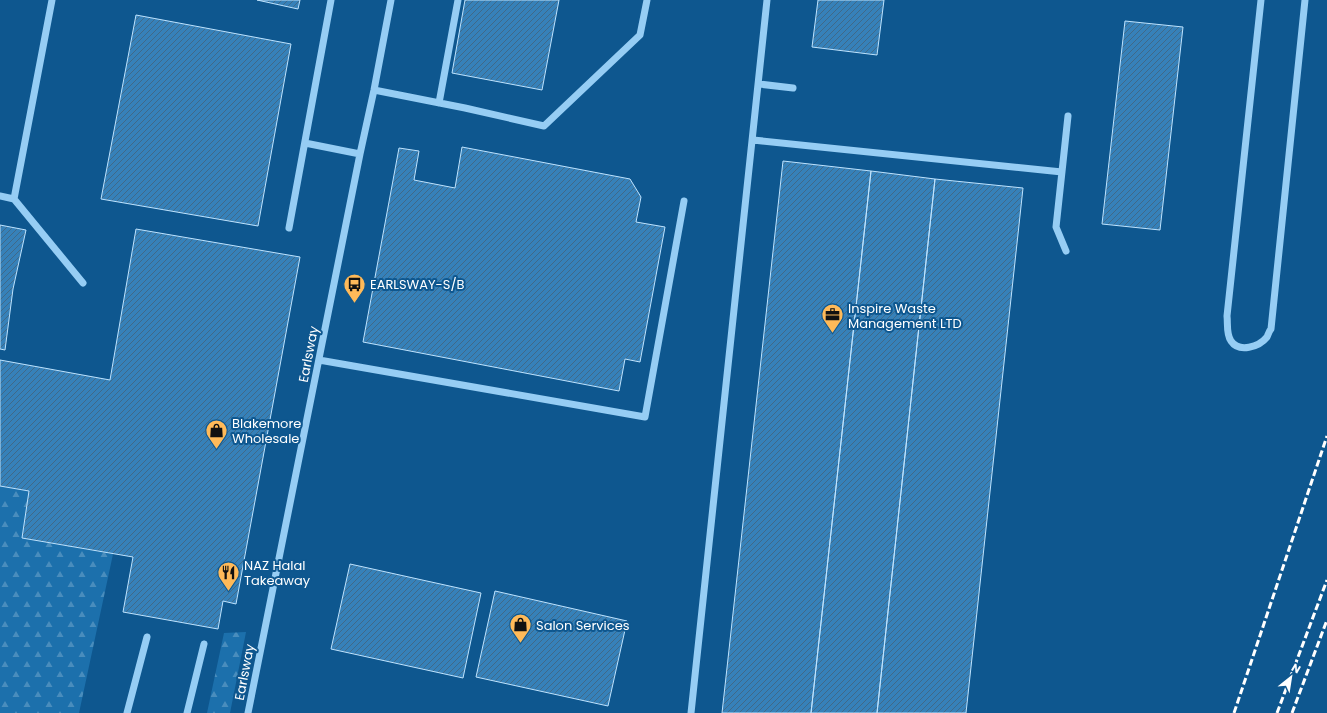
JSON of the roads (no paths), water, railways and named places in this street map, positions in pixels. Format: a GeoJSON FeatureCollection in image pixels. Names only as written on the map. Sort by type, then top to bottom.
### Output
{"type":"FeatureCollection","features":[{"type":"Feature","properties":{"kind":"street"},"geometry":{"type":"LineString","coordinates":[[14,200],[50,0]]}},
{"type":"Feature","properties":{"kind":"street"},"geometry":{"type":"LineString","coordinates":[[289,228],[331,0]]}},
{"type":"Feature","properties":{"kind":"street","name":"Earlsway"},"geometry":{"type":"LineString","coordinates":[[248,713],[392,0]]}},
{"type":"Feature","properties":{"kind":"street"},"geometry":{"type":"LineString","coordinates":[[439,103],[458,0]]}},
{"type":"Feature","properties":{"kind":"street"},"geometry":{"type":"LineString","coordinates":[[374,90],[544,126],[640,35],[647,0]]}},
{"type":"Feature","properties":{"kind":"street"},"geometry":{"type":"LineString","coordinates":[[691,713],[767,0]]}},
{"type":"Feature","properties":{"kind":"street"},"geometry":{"type":"LineString","coordinates":[[1260,0],[1227,316],[1230,340],[1239,348],[1254,346],[1267,337],[1271,329],[1305,0]]}},
{"type":"Feature","properties":{"kind":"street"},"geometry":{"type":"LineString","coordinates":[[759,84],[793,88]]}},
{"type":"Feature","properties":{"kind":"street"},"geometry":{"type":"LineString","coordinates":[[1066,251],[1056,227],[1068,116]]}},
{"type":"Feature","properties":{"kind":"street"},"geometry":{"type":"LineString","coordinates":[[752,140],[1062,172]]}},
{"type":"Feature","properties":{"kind":"street"},"geometry":{"type":"LineString","coordinates":[[305,143],[360,154]]}},
{"type":"Feature","properties":{"kind":"street"},"geometry":{"type":"LineString","coordinates":[[0,196],[14,200],[84,283]]}},
{"type":"Feature","properties":{"kind":"street"},"geometry":{"type":"LineString","coordinates":[[319,360],[645,418],[684,201]]}},
{"type":"Feature","properties":{"kind":"street"},"geometry":{"type":"LineString","coordinates":[[127,713],[147,637]]}},
{"type":"Feature","properties":{"kind":"street"},"geometry":{"type":"LineString","coordinates":[[187,713],[204,644]]}},
{"type":"Feature","properties":{"kind":"railway"},"geometry":{"type":"LineString","coordinates":[[1234,713],[1327,436]]}},
{"type":"Feature","properties":{"kind":"railway"},"geometry":{"type":"LineString","coordinates":[[1277,713],[1327,580]]}},
{"type":"Feature","properties":{"kind":"railway"},"geometry":{"type":"LineString","coordinates":[[1292,713],[1327,620]]}},
{"type":"Feature","properties":{"kind":"place","name":"EARLSWAY-S/B"},"geometry":{"type":"Point","coordinates":[354,304]}},
{"type":"Feature","properties":{"kind":"place","name":"Inspire Waste Management LTD"},"geometry":{"type":"Point","coordinates":[833,334]}},
{"type":"Feature","properties":{"kind":"place","name":"Blakemore Wholesale"},"geometry":{"type":"Point","coordinates":[217,450]}},
{"type":"Feature","properties":{"kind":"place","name":"NAZ Halal Takeaway"},"geometry":{"type":"Point","coordinates":[229,592]}},
{"type":"Feature","properties":{"kind":"place","name":"Salon Services"},"geometry":{"type":"Point","coordinates":[521,644]}}]}
